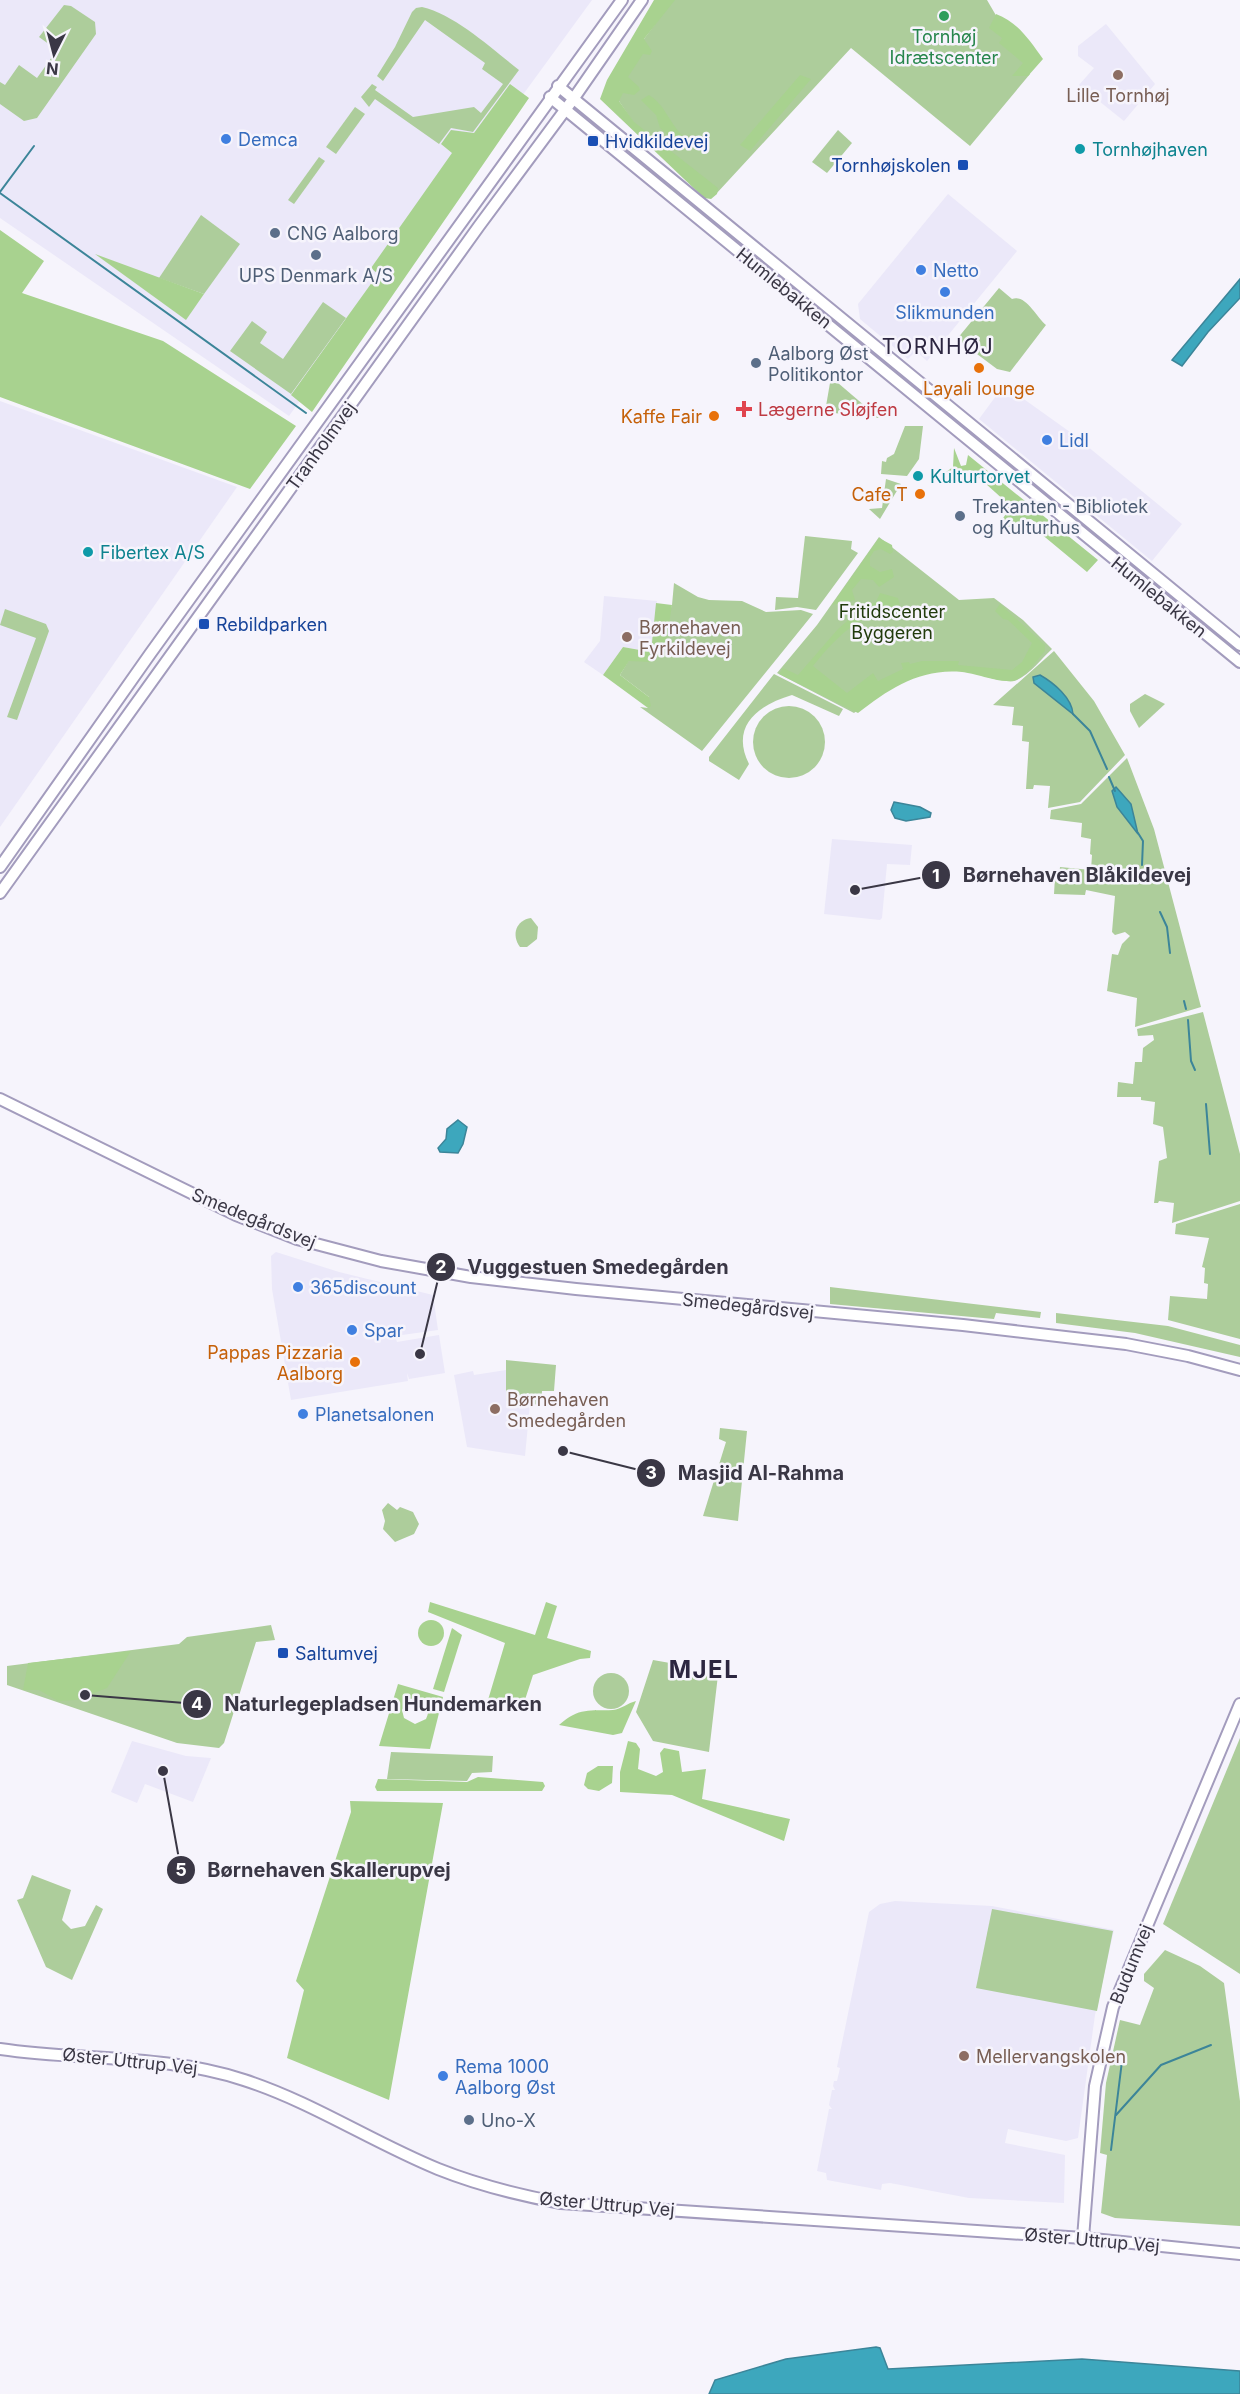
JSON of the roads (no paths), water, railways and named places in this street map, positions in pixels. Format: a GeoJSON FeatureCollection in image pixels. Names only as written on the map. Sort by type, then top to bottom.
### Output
{"type":"FeatureCollection","features":[{"type":"Feature","properties":{"kind":"street","name":"Tranholmvej"},"geometry":{"type":"LineString","coordinates":[[0,867],[150,654],[622,0]]}},
{"type":"Feature","properties":{"kind":"street","name":"Tranholmvej"},"geometry":{"type":"LineString","coordinates":[[0,893],[479,226],[574,98],[642,0]]}},
{"type":"Feature","properties":{"kind":"street","name":"Humlebakken"},"geometry":{"type":"LineString","coordinates":[[558,86],[1240,645]]}},
{"type":"Feature","properties":{"kind":"street","name":"Humlebakken"},"geometry":{"type":"LineString","coordinates":[[550,97],[1240,662]]}},
{"type":"Feature","properties":{"kind":"street","name":"Smedegårdsvej"},"geometry":{"type":"LineString","coordinates":[[0,1099],[236,1215],[297,1239],[391,1263],[471,1277],[576,1289],[1126,1344],[1188,1356],[1240,1370]]}},
{"type":"Feature","properties":{"kind":"street","name":"Budumvej"},"geometry":{"type":"LineString","coordinates":[[1083,2238],[1095,2086],[1113,2007],[1240,1704]]}},
{"type":"Feature","properties":{"kind":"street","name":"Øster Uttrup Vej"},"geometry":{"type":"LineString","coordinates":[[0,2049],[168,2063],[206,2069],[291,2097],[454,2175],[482,2185],[561,2203],[1083,2238],[1240,2254]]}},
{"type":"Feature","properties":{"kind":"water"},"geometry":{"type":"Polygon","coordinates":[[[1240,279],[1240,298],[1208,332],[1182,366],[1172,360],[1240,279]]]}},
{"type":"Feature","properties":{"kind":"water"},"geometry":{"type":"Polygon","coordinates":[[[1040,675],[1066,697],[1073,714],[1034,683],[1033,677],[1040,675]]]}},
{"type":"Feature","properties":{"kind":"water"},"geometry":{"type":"Polygon","coordinates":[[[1116,787],[1131,804],[1138,834],[1117,807],[1112,791],[1116,787]]]}},
{"type":"Feature","properties":{"kind":"water"},"geometry":{"type":"Polygon","coordinates":[[[894,802],[920,807],[931,813],[930,817],[906,821],[895,818],[891,810],[894,802]]]}},
{"type":"Feature","properties":{"kind":"water"},"geometry":{"type":"Polygon","coordinates":[[[458,1120],[467,1127],[458,1153],[440,1152],[438,1148],[446,1139],[447,1129],[458,1120]]]}},
{"type":"Feature","properties":{"kind":"water"},"geometry":{"type":"Polygon","coordinates":[[[880,2348],[888,2369],[1082,2359],[1240,2371],[1240,2394],[709,2394],[715,2380],[786,2359],[880,2348]]]}},
{"type":"Feature","properties":{"kind":"waterway"},"geometry":{"type":"LineString","coordinates":[[0,192],[34,146]]}},
{"type":"Feature","properties":{"kind":"waterway"},"geometry":{"type":"LineString","coordinates":[[0,193],[306,413]]}},
{"type":"Feature","properties":{"kind":"waterway"},"geometry":{"type":"LineString","coordinates":[[1073,714],[1090,731],[1107,769]]}},
{"type":"Feature","properties":{"kind":"waterway"},"geometry":{"type":"LineString","coordinates":[[1109,777],[1115,791]]}},
{"type":"Feature","properties":{"kind":"waterway"},"geometry":{"type":"LineString","coordinates":[[1138,833],[1143,841],[1142,865]]}},
{"type":"Feature","properties":{"kind":"waterway"},"geometry":{"type":"LineString","coordinates":[[1160,912],[1167,927],[1170,953]]}},
{"type":"Feature","properties":{"kind":"waterway"},"geometry":{"type":"LineString","coordinates":[[1184,1001],[1186,1009]]}},
{"type":"Feature","properties":{"kind":"waterway"},"geometry":{"type":"LineString","coordinates":[[1188,1020],[1191,1061],[1195,1070]]}},
{"type":"Feature","properties":{"kind":"waterway"},"geometry":{"type":"LineString","coordinates":[[1206,1104],[1210,1154]]}},
{"type":"Feature","properties":{"kind":"waterway"},"geometry":{"type":"LineString","coordinates":[[1116,2115],[1161,2065],[1211,2045]]}},
{"type":"Feature","properties":{"kind":"waterway"},"geometry":{"type":"LineString","coordinates":[[1111,2150],[1122,2061]]}},
{"type":"Feature","properties":{"kind":"place","name":"Tornhøj Idrætscenter"},"geometry":{"type":"Point","coordinates":[944,16]}},
{"type":"Feature","properties":{"kind":"place","name":"Lille Tornhøj"},"geometry":{"type":"Point","coordinates":[1118,75]}},
{"type":"Feature","properties":{"kind":"place","name":"Demca"},"geometry":{"type":"Point","coordinates":[226,139]}},
{"type":"Feature","properties":{"kind":"place","name":"Hvidkildevej"},"geometry":{"type":"Point","coordinates":[593,141]}},
{"type":"Feature","properties":{"kind":"place","name":"Tornhøjhaven"},"geometry":{"type":"Point","coordinates":[1080,149]}},
{"type":"Feature","properties":{"kind":"place","name":"Tornhøjskolen"},"geometry":{"type":"Point","coordinates":[963,165]}},
{"type":"Feature","properties":{"kind":"place","name":"CNG Aalborg"},"geometry":{"type":"Point","coordinates":[275,233]}},
{"type":"Feature","properties":{"kind":"place","name":"UPS Denmark A/S"},"geometry":{"type":"Point","coordinates":[316,255]}},
{"type":"Feature","properties":{"kind":"place","name":"Netto"},"geometry":{"type":"Point","coordinates":[921,270]}},
{"type":"Feature","properties":{"kind":"place","name":"Slikmunden"},"geometry":{"type":"Point","coordinates":[945,292]}},
{"type":"Feature","properties":{"kind":"place","name":"Aalborg Øst Politikontor"},"geometry":{"type":"Point","coordinates":[756,363]}},
{"type":"Feature","properties":{"kind":"place","name":"Layali lounge"},"geometry":{"type":"Point","coordinates":[979,368]}},
{"type":"Feature","properties":{"kind":"place","name":"Lægerne Sløjfen"},"geometry":{"type":"Point","coordinates":[744,409]}},
{"type":"Feature","properties":{"kind":"place","name":"Kaffe Fair"},"geometry":{"type":"Point","coordinates":[714,416]}},
{"type":"Feature","properties":{"kind":"place","name":"Lidl"},"geometry":{"type":"Point","coordinates":[1047,440]}},
{"type":"Feature","properties":{"kind":"place","name":"Kulturtorvet"},"geometry":{"type":"Point","coordinates":[918,476]}},
{"type":"Feature","properties":{"kind":"place","name":"Cafe T"},"geometry":{"type":"Point","coordinates":[920,494]}},
{"type":"Feature","properties":{"kind":"place","name":"Trekanten - Bibliotek og Kulturhus"},"geometry":{"type":"Point","coordinates":[960,516]}},
{"type":"Feature","properties":{"kind":"place","name":"Fibertex A/S"},"geometry":{"type":"Point","coordinates":[88,552]}},
{"type":"Feature","properties":{"kind":"place","name":"Rebildparken"},"geometry":{"type":"Point","coordinates":[204,624]}},
{"type":"Feature","properties":{"kind":"place","name":"Børnehaven Fyrkildevej"},"geometry":{"type":"Point","coordinates":[627,637]}},
{"type":"Feature","properties":{"kind":"place","name":"Børnehaven Blåkildevej"},"geometry":{"type":"Point","coordinates":[855,890]}},
{"type":"Feature","properties":{"kind":"place","name":"365discount"},"geometry":{"type":"Point","coordinates":[298,1287]}},
{"type":"Feature","properties":{"kind":"place","name":"Spar"},"geometry":{"type":"Point","coordinates":[352,1330]}},
{"type":"Feature","properties":{"kind":"place","name":"Vuggestuen Smedegården"},"geometry":{"type":"Point","coordinates":[420,1354]}},
{"type":"Feature","properties":{"kind":"place","name":"Pappas Pizzaria Aalborg"},"geometry":{"type":"Point","coordinates":[355,1362]}},
{"type":"Feature","properties":{"kind":"place","name":"Børnehaven Smedegården"},"geometry":{"type":"Point","coordinates":[495,1409]}},
{"type":"Feature","properties":{"kind":"place","name":"Planetsalonen"},"geometry":{"type":"Point","coordinates":[303,1414]}},
{"type":"Feature","properties":{"kind":"place","name":"Masjid Al-Rahma"},"geometry":{"type":"Point","coordinates":[563,1451]}},
{"type":"Feature","properties":{"kind":"place","name":"Saltumvej"},"geometry":{"type":"Point","coordinates":[283,1653]}},
{"type":"Feature","properties":{"kind":"place","name":"Naturlegepladsen Hundemarken"},"geometry":{"type":"Point","coordinates":[85,1695]}},
{"type":"Feature","properties":{"kind":"place","name":"Børnehaven Skallerupvej"},"geometry":{"type":"Point","coordinates":[163,1771]}},
{"type":"Feature","properties":{"kind":"place","name":"Mellervangskolen"},"geometry":{"type":"Point","coordinates":[964,2056]}},
{"type":"Feature","properties":{"kind":"place","name":"Rema 1000 Aalborg Øst"},"geometry":{"type":"Point","coordinates":[443,2076]}},
{"type":"Feature","properties":{"kind":"place","name":"Uno-X"},"geometry":{"type":"Point","coordinates":[469,2120]}},
{"type":"Feature","properties":{"kind":"district","name":"TORNHØJ"},"geometry":{"type":"Point","coordinates":[938,346]}},
{"type":"Feature","properties":{"kind":"district","name":"MJEL"},"geometry":{"type":"Point","coordinates":[704,1669]}},
{"type":"Feature","properties":{"kind":"park label","name":"Fritidscenter Byggeren"},"geometry":{"type":"Point","coordinates":[892,621]}}]}
